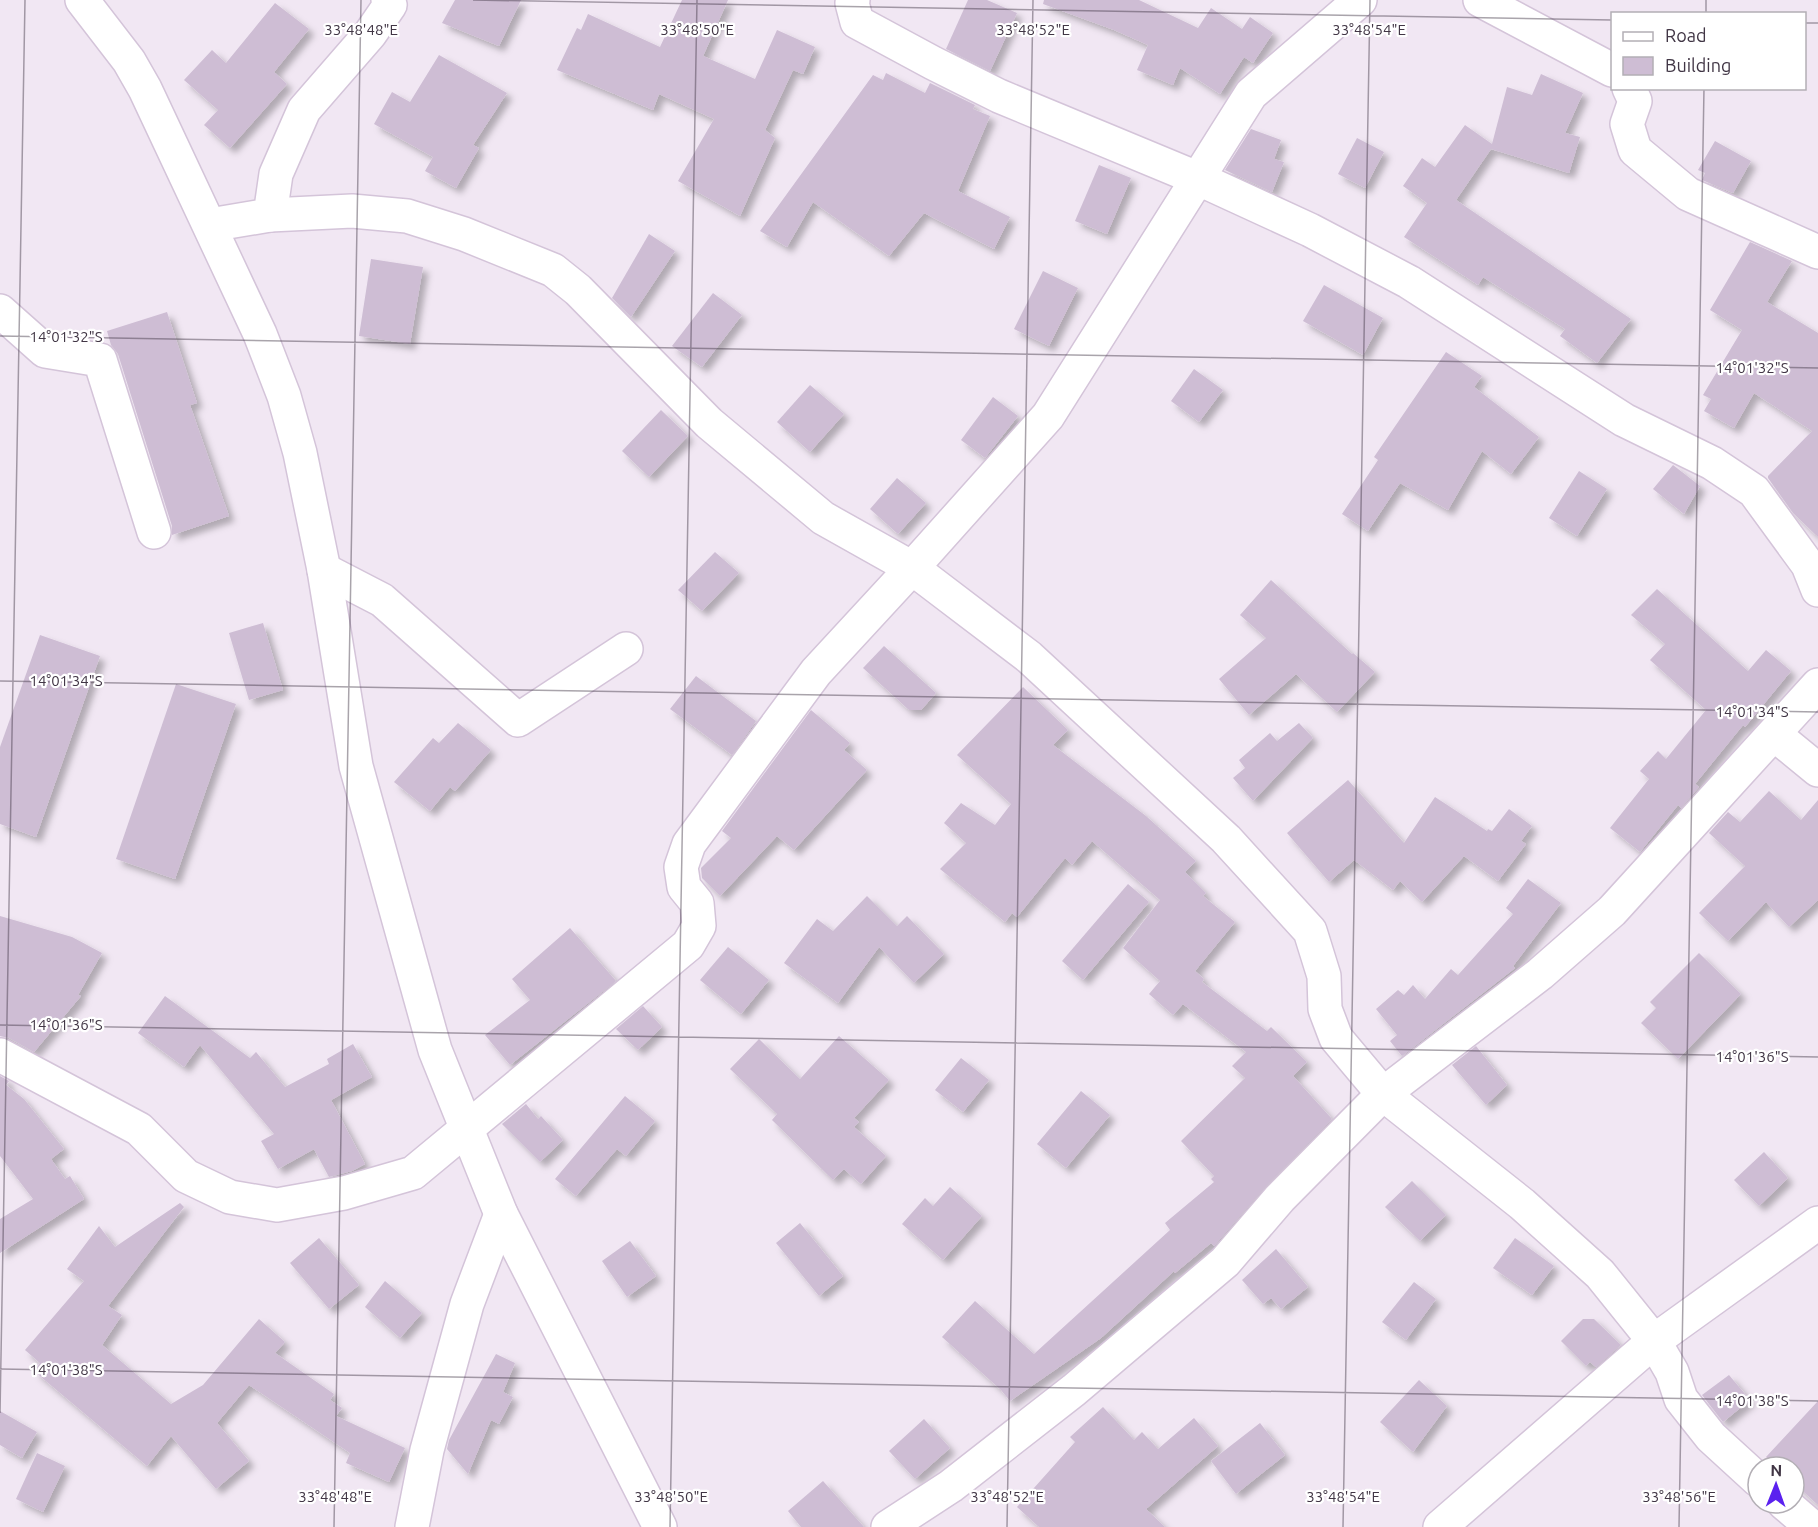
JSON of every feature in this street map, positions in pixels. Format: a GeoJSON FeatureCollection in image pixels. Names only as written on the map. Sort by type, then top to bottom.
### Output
{"type":"FeatureCollection","features":[{"type":"Feature","properties":{"kind":"street"},"geometry":{"type":"LineString","coordinates":[[82,0],[129,61],[146,89],[260,334],[284,396],[300,453],[324,570],[356,766],[435,1050],[501,1214],[660,1527]]}},
{"type":"Feature","properties":{"kind":"street"},"geometry":{"type":"LineString","coordinates":[[270,215],[276,174],[304,110],[370,34],[390,5],[388,0]]}},
{"type":"Feature","properties":{"kind":"street"},"geometry":{"type":"LineString","coordinates":[[853,0],[857,22],[999,96],[1199,179],[1310,230],[1409,282],[1624,420],[1720,469],[1754,491],[1808,565],[1818,590]]}},
{"type":"Feature","properties":{"kind":"street"},"geometry":{"type":"LineString","coordinates":[[0,1055],[139,1129],[186,1176],[230,1197],[277,1205],[344,1193],[413,1173],[688,945],[699,926],[697,903],[684,887],[681,867],[688,844],[816,672],[1048,416],[1251,94],[1360,0]]}},
{"type":"Feature","properties":{"kind":"street"},"geometry":{"type":"LineString","coordinates":[[1480,0],[1611,69]]}},
{"type":"Feature","properties":{"kind":"street"},"geometry":{"type":"LineString","coordinates":[[1630,90],[1635,102],[1627,124],[1635,150],[1688,194],[1818,252]]}},
{"type":"Feature","properties":{"kind":"street"},"geometry":{"type":"LineString","coordinates":[[210,225],[270,215],[352,210],[407,216],[464,234],[553,270],[578,290],[709,423],[823,518],[912,568],[1029,657],[1226,839],[1310,931],[1324,976],[1325,1009],[1336,1038],[1383,1094],[1522,1204],[1600,1274],[1654,1341],[1672,1372],[1681,1399],[1711,1437],[1746,1469]]}},
{"type":"Feature","properties":{"kind":"street"},"geometry":{"type":"LineString","coordinates":[[0,311],[45,351],[100,360],[153,532]]}},
{"type":"Feature","properties":{"kind":"street"},"geometry":{"type":"LineString","coordinates":[[324,570],[382,600],[518,720],[626,649]]}},
{"type":"Feature","properties":{"kind":"street"},"geometry":{"type":"LineString","coordinates":[[888,1527],[951,1486],[1074,1390],[1225,1262],[1280,1198],[1383,1094],[1540,975],[1612,911],[1818,685]]}},
{"type":"Feature","properties":{"kind":"street"},"geometry":{"type":"LineString","coordinates":[[1774,734],[1818,770]]}},
{"type":"Feature","properties":{"kind":"street"},"geometry":{"type":"LineString","coordinates":[[412,1527],[427,1450],[467,1304],[501,1214]]}},
{"type":"Feature","properties":{"kind":"street"},"geometry":{"type":"LineString","coordinates":[[1440,1527],[1654,1341],[1818,1223]]}},
{"type":"Feature","properties":{"kind":"street"},"geometry":{"type":"LineString","coordinates":[[1798,1515],[1812,1527]]}},
{"type":"Feature","properties":{"kind":"building"},"geometry":{"type":"Polygon","coordinates":[[[455,0],[521,0],[499,46],[442,23],[455,0]]]}},
{"type":"Feature","properties":{"kind":"building"},"geometry":{"type":"Polygon","coordinates":[[[682,0],[728,0],[703,56],[755,79],[777,30],[815,47],[803,74],[793,70],[765,130],[775,138],[740,216],[678,181],[714,119],[659,94],[653,110],[557,70],[577,28],[581,30],[588,14],[660,47],[682,0]]]}},
{"type":"Feature","properties":{"kind":"building"},"geometry":{"type":"Polygon","coordinates":[[[968,0],[987,0],[1017,13],[990,71],[946,49],[968,0]]]}},
{"type":"Feature","properties":{"kind":"building"},"geometry":{"type":"Polygon","coordinates":[[[1044,0],[1139,0],[1198,28],[1211,8],[1242,29],[1250,17],[1273,33],[1253,63],[1244,57],[1220,94],[1180,68],[1173,85],[1137,70],[1148,45],[1043,4],[1044,0]]]}},
{"type":"Feature","properties":{"kind":"building"},"geometry":{"type":"Polygon","coordinates":[[[275,3],[309,29],[274,72],[287,84],[230,148],[204,125],[218,110],[184,80],[212,50],[226,63],[275,3]]]}},
{"type":"Feature","properties":{"kind":"building"},"geometry":{"type":"Polygon","coordinates":[[[439,55],[507,93],[473,145],[479,148],[456,188],[425,171],[433,157],[374,124],[392,92],[410,102],[439,55]]]}},
{"type":"Feature","properties":{"kind":"building"},"geometry":{"type":"Polygon","coordinates":[[[886,73],[925,93],[930,83],[975,105],[973,109],[990,116],[958,191],[1010,217],[994,249],[924,213],[889,256],[813,202],[787,247],[760,231],[873,75],[883,80],[886,73]]]}},
{"type":"Feature","properties":{"kind":"building"},"geometry":{"type":"Polygon","coordinates":[[[1541,74],[1583,93],[1565,133],[1580,137],[1569,173],[1491,149],[1456,200],[1631,319],[1597,363],[1560,336],[1565,329],[1483,277],[1478,285],[1404,237],[1427,203],[1403,186],[1422,158],[1435,167],[1465,125],[1492,144],[1507,87],[1532,95],[1541,74]]]}},
{"type":"Feature","properties":{"kind":"building"},"geometry":{"type":"Polygon","coordinates":[[[1251,129],[1281,140],[1274,159],[1284,162],[1272,192],[1225,170],[1251,129]]]}},
{"type":"Feature","properties":{"kind":"building"},"geometry":{"type":"Polygon","coordinates":[[[1357,138],[1384,152],[1365,188],[1338,174],[1357,138]]]}},
{"type":"Feature","properties":{"kind":"building"},"geometry":{"type":"Polygon","coordinates":[[[1715,141],[1751,161],[1733,193],[1702,180],[1705,173],[1698,170],[1715,141]]]}},
{"type":"Feature","properties":{"kind":"building"},"geometry":{"type":"Polygon","coordinates":[[[1099,165],[1131,178],[1107,234],[1075,221],[1099,165]]]}},
{"type":"Feature","properties":{"kind":"building"},"geometry":{"type":"Polygon","coordinates":[[[649,234],[675,251],[631,317],[612,298],[649,234]]]}},
{"type":"Feature","properties":{"kind":"building"},"geometry":{"type":"Polygon","coordinates":[[[1750,242],[1792,261],[1767,302],[1818,333],[1818,537],[1793,513],[1768,478],[1812,431],[1754,393],[1734,428],[1704,411],[1711,399],[1703,395],[1742,330],[1710,310],[1750,242]]]}},
{"type":"Feature","properties":{"kind":"building"},"geometry":{"type":"Polygon","coordinates":[[[371,259],[423,267],[410,344],[359,336],[371,259]]]}},
{"type":"Feature","properties":{"kind":"building"},"geometry":{"type":"Polygon","coordinates":[[[1043,271],[1078,288],[1049,346],[1014,329],[1043,271]]]}},
{"type":"Feature","properties":{"kind":"building"},"geometry":{"type":"Polygon","coordinates":[[[1324,285],[1383,318],[1363,355],[1303,321],[1324,285]]]}},
{"type":"Feature","properties":{"kind":"building"},"geometry":{"type":"Polygon","coordinates":[[[713,293],[742,315],[702,367],[672,346],[713,293]]]}},
{"type":"Feature","properties":{"kind":"building"},"geometry":{"type":"Polygon","coordinates":[[[167,312],[197,403],[190,405],[229,516],[172,535],[172,526],[118,354],[111,345],[107,331],[167,312]]]}},
{"type":"Feature","properties":{"kind":"building"},"geometry":{"type":"Polygon","coordinates":[[[1446,352],[1482,376],[1474,387],[1539,437],[1511,474],[1482,451],[1448,510],[1400,483],[1368,531],[1342,514],[1378,460],[1374,457],[1446,352]]]}},
{"type":"Feature","properties":{"kind":"building"},"geometry":{"type":"Polygon","coordinates":[[[1194,369],[1223,390],[1199,422],[1171,401],[1194,369]]]}},
{"type":"Feature","properties":{"kind":"building"},"geometry":{"type":"Polygon","coordinates":[[[810,385],[844,414],[810,452],[777,422],[810,385]]]}},
{"type":"Feature","properties":{"kind":"building"},"geometry":{"type":"Polygon","coordinates":[[[993,397],[1018,416],[985,458],[961,440],[993,397]]]}},
{"type":"Feature","properties":{"kind":"building"},"geometry":{"type":"Polygon","coordinates":[[[661,410],[688,436],[649,477],[622,451],[661,410]]]}},
{"type":"Feature","properties":{"kind":"building"},"geometry":{"type":"Polygon","coordinates":[[[1673,465],[1700,486],[1684,514],[1653,489],[1673,465]]]}},
{"type":"Feature","properties":{"kind":"building"},"geometry":{"type":"Polygon","coordinates":[[[1579,471],[1607,489],[1577,536],[1549,518],[1579,471]]]}},
{"type":"Feature","properties":{"kind":"building"},"geometry":{"type":"Polygon","coordinates":[[[897,478],[926,503],[898,534],[870,509],[897,478]]]}},
{"type":"Feature","properties":{"kind":"building"},"geometry":{"type":"Polygon","coordinates":[[[715,552],[739,573],[702,611],[678,590],[715,552]]]}},
{"type":"Feature","properties":{"kind":"building"},"geometry":{"type":"Polygon","coordinates":[[[1271,580],[1375,672],[1337,712],[1296,674],[1249,715],[1219,679],[1266,638],[1240,615],[1271,580]]]}},
{"type":"Feature","properties":{"kind":"building"},"geometry":{"type":"Polygon","coordinates":[[[1657,589],[1748,671],[1766,650],[1791,671],[1695,784],[1699,787],[1681,808],[1678,805],[1640,852],[1610,828],[1649,779],[1640,771],[1658,751],[1666,759],[1706,710],[1650,660],[1665,644],[1631,615],[1657,589]]]}},
{"type":"Feature","properties":{"kind":"building"},"geometry":{"type":"Polygon","coordinates":[[[263,623],[283,690],[249,700],[229,633],[263,623]]]}},
{"type":"Feature","properties":{"kind":"building"},"geometry":{"type":"Polygon","coordinates":[[[40,635],[100,656],[36,837],[0,824],[0,747],[40,635]]]}},
{"type":"Feature","properties":{"kind":"building"},"geometry":{"type":"Polygon","coordinates":[[[884,646],[936,693],[921,710],[909,710],[863,668],[884,646]]]}},
{"type":"Feature","properties":{"kind":"building"},"geometry":{"type":"Polygon","coordinates":[[[696,676],[756,721],[732,755],[670,709],[696,676]]]}},
{"type":"Feature","properties":{"kind":"building"},"geometry":{"type":"Polygon","coordinates":[[[176,684],[236,704],[175,879],[116,859],[176,684]]]}},
{"type":"Feature","properties":{"kind":"building"},"geometry":{"type":"Polygon","coordinates":[[[1023,687],[1068,730],[1053,745],[1146,816],[1196,861],[1185,872],[1206,893],[1203,896],[1235,922],[1195,971],[1204,979],[1202,982],[1267,1031],[1271,1027],[1307,1062],[1293,1076],[1332,1119],[1267,1185],[1214,1246],[1211,1243],[1175,1273],[1174,1271],[1101,1338],[1010,1401],[1001,1390],[942,1337],[975,1301],[1034,1354],[1170,1230],[1165,1223],[1214,1182],[1211,1179],[1214,1176],[1181,1141],[1245,1078],[1232,1066],[1246,1052],[1183,1004],[1173,1015],[1149,994],[1160,981],[1123,948],[1160,900],[1092,841],[1072,865],[1065,858],[1017,917],[1012,913],[1005,922],[940,869],[966,843],[944,823],[961,803],[995,825],[1011,804],[957,755],[1023,687]]]}},
{"type":"Feature","properties":{"kind":"building"},"geometry":{"type":"Polygon","coordinates":[[[811,710],[850,743],[844,750],[867,770],[794,850],[777,836],[720,896],[702,878],[701,868],[731,838],[722,831],[811,710]]]}},
{"type":"Feature","properties":{"kind":"building"},"geometry":{"type":"Polygon","coordinates":[[[458,723],[491,750],[455,791],[450,787],[430,811],[394,782],[433,738],[439,743],[458,723]]]}},
{"type":"Feature","properties":{"kind":"building"},"geometry":{"type":"Polygon","coordinates":[[[1299,723],[1313,738],[1253,801],[1233,778],[1245,768],[1239,760],[1270,733],[1277,741],[1299,723]]]}},
{"type":"Feature","properties":{"kind":"building"},"geometry":{"type":"Polygon","coordinates":[[[1348,780],[1404,843],[1435,797],[1487,831],[1488,829],[1492,831],[1509,809],[1532,826],[1521,841],[1526,844],[1498,881],[1464,856],[1422,902],[1400,881],[1393,890],[1354,860],[1329,882],[1287,833],[1348,780]]]}},
{"type":"Feature","properties":{"kind":"building"},"geometry":{"type":"Polygon","coordinates":[[[1769,791],[1801,820],[1818,800],[1818,900],[1789,927],[1766,902],[1728,941],[1699,913],[1745,866],[1709,833],[1728,812],[1740,822],[1769,791]]]}},
{"type":"Feature","properties":{"kind":"building"},"geometry":{"type":"Polygon","coordinates":[[[1528,879],[1561,903],[1513,966],[1515,968],[1402,1056],[1390,1041],[1397,1035],[1376,1009],[1398,990],[1404,995],[1413,985],[1425,999],[1451,969],[1458,975],[1513,914],[1506,908],[1528,879]]]}},
{"type":"Feature","properties":{"kind":"building"},"geometry":{"type":"Polygon","coordinates":[[[1128,884],[1149,902],[1083,980],[1062,961],[1128,884]]]}},
{"type":"Feature","properties":{"kind":"building"},"geometry":{"type":"Polygon","coordinates":[[[867,896],[897,926],[907,916],[944,954],[914,983],[879,947],[838,1003],[784,963],[817,919],[833,931],[867,896]]]}},
{"type":"Feature","properties":{"kind":"building"},"geometry":{"type":"Polygon","coordinates":[[[0,916],[72,937],[102,953],[78,995],[81,996],[34,1052],[9,1038],[0,1036],[0,916]]]}},
{"type":"Feature","properties":{"kind":"building"},"geometry":{"type":"Polygon","coordinates":[[[570,928],[616,981],[510,1065],[485,1035],[530,1000],[512,979],[570,928]]]}},
{"type":"Feature","properties":{"kind":"building"},"geometry":{"type":"Polygon","coordinates":[[[728,947],[769,980],[741,1014],[700,980],[728,947]]]}},
{"type":"Feature","properties":{"kind":"building"},"geometry":{"type":"Polygon","coordinates":[[[1699,953],[1741,994],[1678,1059],[1641,1023],[1656,1008],[1650,1002],[1699,953]]]}},
{"type":"Feature","properties":{"kind":"building"},"geometry":{"type":"Polygon","coordinates":[[[165,996],[250,1058],[256,1052],[285,1087],[329,1064],[327,1059],[353,1044],[372,1077],[331,1100],[365,1164],[352,1171],[329,1177],[314,1149],[278,1169],[261,1141],[274,1134],[200,1045],[184,1067],[138,1033],[165,996]]]}},
{"type":"Feature","properties":{"kind":"building"},"geometry":{"type":"Polygon","coordinates":[[[643,1006],[662,1027],[638,1050],[616,1029],[643,1006]]]}},
{"type":"Feature","properties":{"kind":"building"},"geometry":{"type":"Polygon","coordinates":[[[839,1036],[889,1080],[854,1118],[859,1122],[854,1127],[886,1156],[861,1184],[844,1169],[833,1180],[772,1120],[777,1114],[730,1069],[759,1039],[800,1079],[839,1036]]]}},
{"type":"Feature","properties":{"kind":"building"},"geometry":{"type":"Polygon","coordinates":[[[1476,1046],[1507,1085],[1486,1105],[1452,1065],[1476,1046]]]}},
{"type":"Feature","properties":{"kind":"building"},"geometry":{"type":"Polygon","coordinates":[[[961,1058],[989,1080],[963,1112],[935,1090],[961,1058]]]}},
{"type":"Feature","properties":{"kind":"building"},"geometry":{"type":"Polygon","coordinates":[[[0,1076],[9,1081],[6,1085],[24,1099],[64,1149],[51,1159],[65,1179],[70,1176],[84,1199],[0,1253],[0,1219],[33,1199],[0,1156],[0,1076]]]}},
{"type":"Feature","properties":{"kind":"building"},"geometry":{"type":"Polygon","coordinates":[[[1081,1091],[1110,1115],[1066,1168],[1037,1144],[1081,1091]]]}},
{"type":"Feature","properties":{"kind":"building"},"geometry":{"type":"Polygon","coordinates":[[[625,1096],[655,1121],[626,1156],[617,1149],[576,1196],[555,1179],[625,1096]]]}},
{"type":"Feature","properties":{"kind":"building"},"geometry":{"type":"Polygon","coordinates":[[[526,1104],[538,1119],[541,1116],[563,1140],[540,1162],[502,1124],[526,1104]]]}},
{"type":"Feature","properties":{"kind":"building"},"geometry":{"type":"Polygon","coordinates":[[[1764,1152],[1788,1178],[1759,1206],[1734,1180],[1764,1152]]]}},
{"type":"Feature","properties":{"kind":"building"},"geometry":{"type":"Polygon","coordinates":[[[1412,1181],[1446,1215],[1420,1241],[1385,1207],[1412,1181]]]}},
{"type":"Feature","properties":{"kind":"building"},"geometry":{"type":"Polygon","coordinates":[[[950,1187],[982,1216],[943,1260],[902,1224],[925,1198],[933,1206],[950,1187]]]}},
{"type":"Feature","properties":{"kind":"building"},"geometry":{"type":"Polygon","coordinates":[[[180,1203],[184,1207],[108,1306],[122,1315],[102,1345],[171,1404],[203,1385],[259,1319],[285,1342],[275,1353],[334,1394],[330,1400],[342,1408],[336,1416],[405,1448],[389,1482],[346,1463],[350,1453],[249,1385],[217,1423],[249,1461],[216,1489],[171,1436],[147,1466],[34,1371],[40,1363],[25,1350],[84,1281],[67,1269],[99,1226],[115,1247],[180,1203]]]}},
{"type":"Feature","properties":{"kind":"building"},"geometry":{"type":"Polygon","coordinates":[[[800,1223],[843,1276],[819,1296],[776,1243],[800,1223]]]}},
{"type":"Feature","properties":{"kind":"building"},"geometry":{"type":"Polygon","coordinates":[[[319,1238],[359,1285],[329,1309],[290,1263],[319,1238]]]}},
{"type":"Feature","properties":{"kind":"building"},"geometry":{"type":"Polygon","coordinates":[[[1515,1238],[1554,1266],[1532,1295],[1493,1268],[1515,1238]]]}},
{"type":"Feature","properties":{"kind":"building"},"geometry":{"type":"Polygon","coordinates":[[[630,1241],[656,1276],[627,1297],[602,1261],[630,1241]]]}},
{"type":"Feature","properties":{"kind":"building"},"geometry":{"type":"Polygon","coordinates":[[[1276,1249],[1308,1287],[1281,1309],[1271,1298],[1263,1304],[1242,1280],[1276,1249]]]}},
{"type":"Feature","properties":{"kind":"building"},"geometry":{"type":"Polygon","coordinates":[[[385,1281],[422,1313],[400,1338],[365,1307],[385,1281]]]}},
{"type":"Feature","properties":{"kind":"building"},"geometry":{"type":"Polygon","coordinates":[[[1414,1282],[1436,1299],[1406,1340],[1382,1322],[1414,1282]]]}},
{"type":"Feature","properties":{"kind":"building"},"geometry":{"type":"Polygon","coordinates":[[[1583,1319],[1594,1319],[1621,1345],[1596,1367],[1590,1362],[1586,1366],[1561,1341],[1583,1319]]]}},
{"type":"Feature","properties":{"kind":"building"},"geometry":{"type":"Polygon","coordinates":[[[496,1354],[515,1363],[503,1392],[513,1397],[499,1424],[491,1420],[468,1474],[447,1449],[449,1440],[496,1354]]]}},
{"type":"Feature","properties":{"kind":"building"},"geometry":{"type":"Polygon","coordinates":[[[1729,1375],[1750,1400],[1723,1422],[1702,1395],[1729,1375]]]}},
{"type":"Feature","properties":{"kind":"building"},"geometry":{"type":"Polygon","coordinates":[[[1419,1380],[1447,1406],[1413,1452],[1380,1422],[1419,1380]]]}},
{"type":"Feature","properties":{"kind":"building"},"geometry":{"type":"Polygon","coordinates":[[[1818,1401],[1818,1505],[1806,1494],[1806,1455],[1768,1455],[1818,1401]]]}},
{"type":"Feature","properties":{"kind":"building"},"geometry":{"type":"Polygon","coordinates":[[[1103,1407],[1134,1440],[1142,1432],[1158,1449],[1194,1418],[1218,1446],[1146,1509],[1165,1527],[1039,1527],[1017,1507],[1075,1442],[1070,1437],[1103,1407]]]}},
{"type":"Feature","properties":{"kind":"building"},"geometry":{"type":"Polygon","coordinates":[[[0,1411],[37,1432],[22,1458],[0,1445],[0,1411]]]}},
{"type":"Feature","properties":{"kind":"building"},"geometry":{"type":"Polygon","coordinates":[[[924,1419],[950,1448],[915,1479],[889,1451],[924,1419]]]}},
{"type":"Feature","properties":{"kind":"building"},"geometry":{"type":"Polygon","coordinates":[[[1260,1423],[1285,1455],[1236,1494],[1211,1461],[1260,1423]]]}},
{"type":"Feature","properties":{"kind":"building"},"geometry":{"type":"Polygon","coordinates":[[[37,1453],[65,1466],[43,1512],[16,1499],[37,1453]]]}},
{"type":"Feature","properties":{"kind":"building"},"geometry":{"type":"Polygon","coordinates":[[[823,1481],[864,1527],[801,1527],[788,1511],[823,1481]]]}}]}
